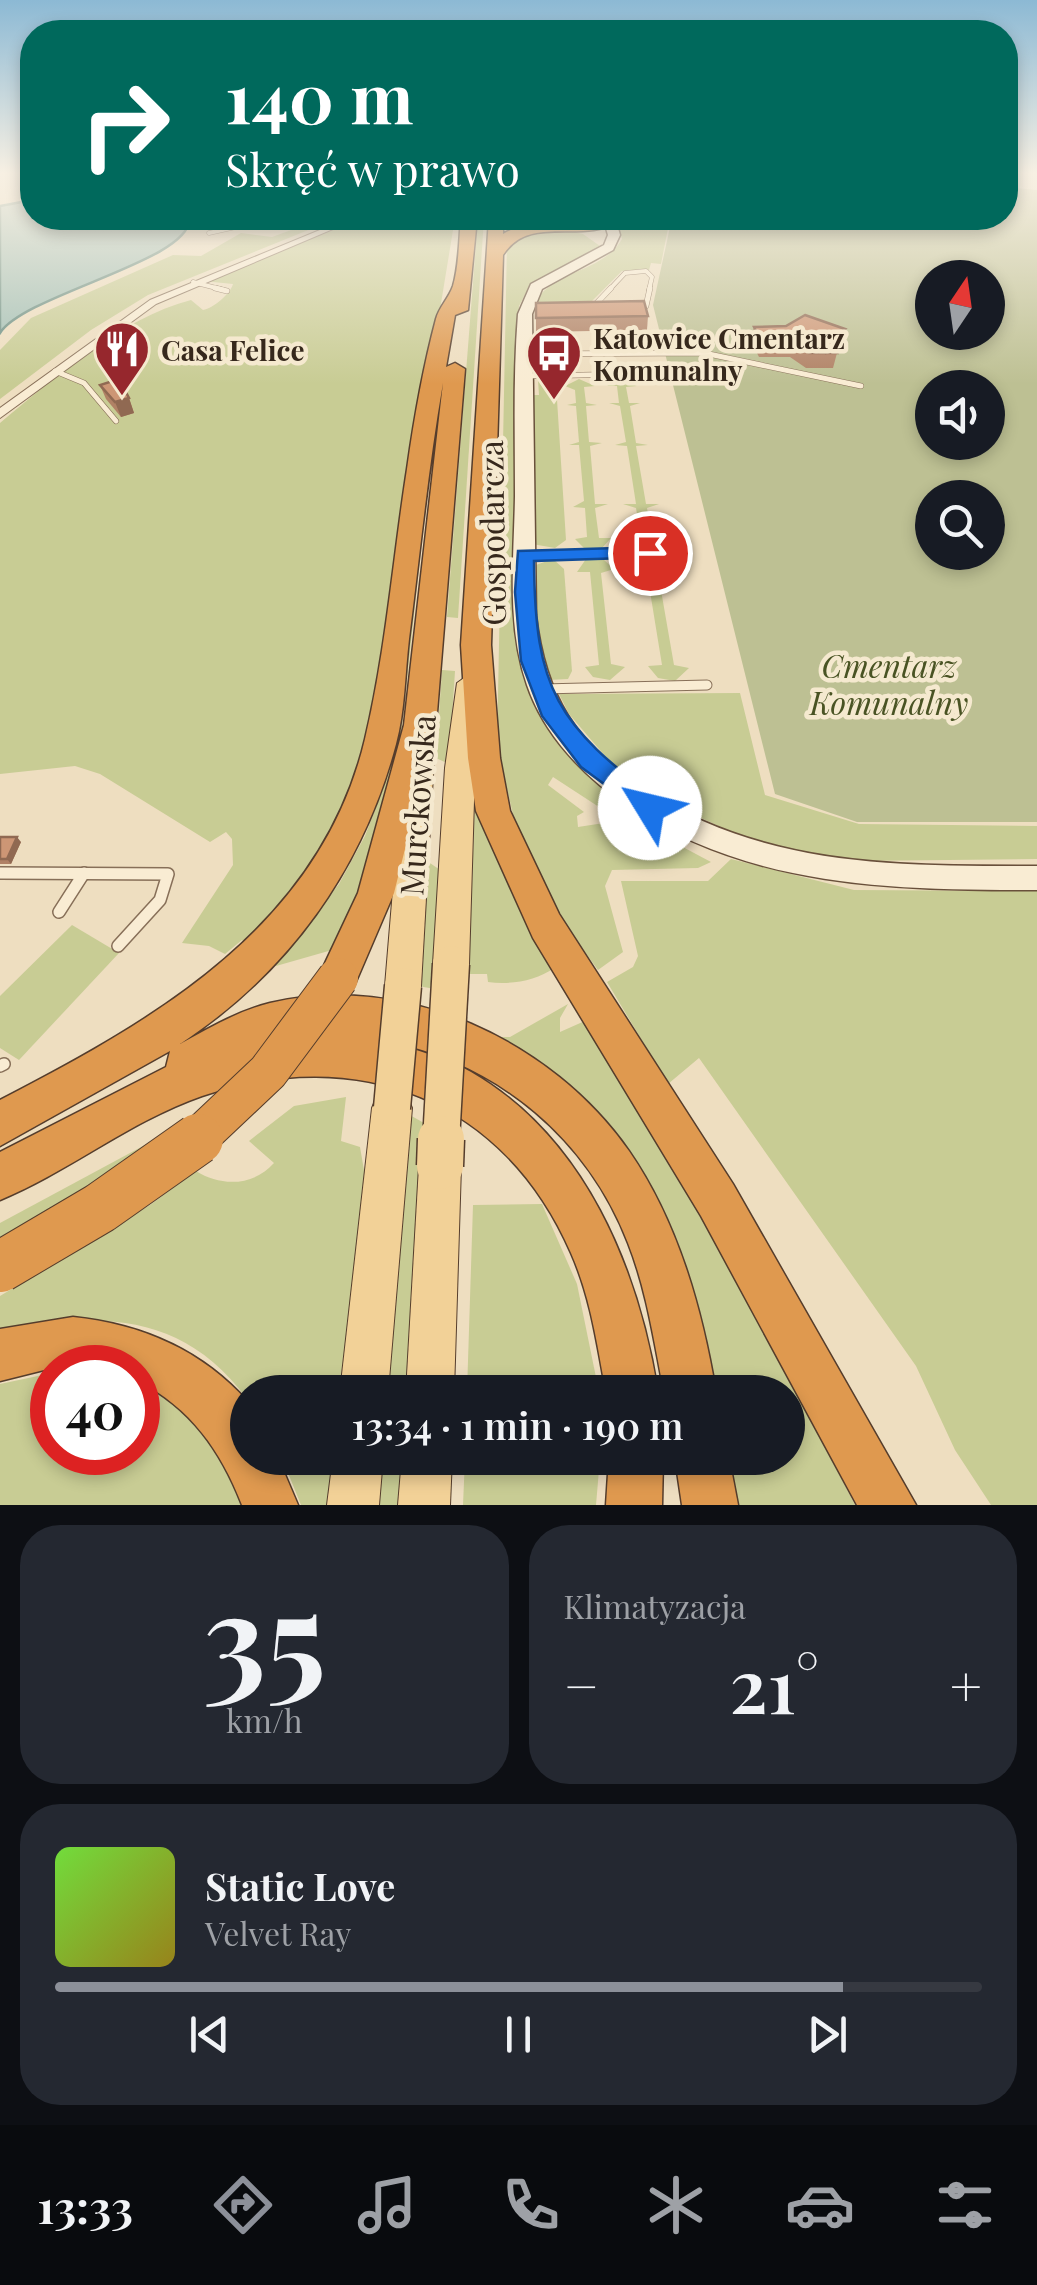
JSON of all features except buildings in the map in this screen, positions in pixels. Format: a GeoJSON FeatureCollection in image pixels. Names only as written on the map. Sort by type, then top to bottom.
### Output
{"type":"FeatureCollection","features":[{"type":"Feature","properties":{"kind":"highway","name":"Murckowska"},"geometry":{"type":"LineString","coordinates":[[420,726],[466,243]]}},
{"type":"Feature","properties":{"kind":"highway","name":"Murckowska"},"geometry":{"type":"LineString","coordinates":[[476,645],[495,243]]}},
{"type":"Feature","properties":{"kind":"highway"},"geometry":{"type":"LineString","coordinates":[[494,256],[501,243]]}},
{"type":"Feature","properties":{"kind":"highway"},"geometry":{"type":"LineString","coordinates":[[604,243],[608,247]]}},
{"type":"Feature","properties":{"kind":"highway"},"geometry":{"type":"LineString","coordinates":[[0,1124],[147,1044],[216,996],[281,936],[330,872],[348,841],[370,786],[381,740],[424,429],[446,314],[460,289]]}},
{"type":"Feature","properties":{"kind":"highway"},"geometry":{"type":"LineString","coordinates":[[476,645],[484,758],[494,810],[524,884],[717,1200],[888,1505]]}},
{"type":"Feature","properties":{"kind":"highway"},"geometry":{"type":"LineString","coordinates":[[0,1267],[125,1196],[231,1114],[272,1072],[338,978],[376,893],[420,726]]}},
{"type":"Feature","properties":{"kind":"highway"},"geometry":{"type":"LineString","coordinates":[[85,1132],[150,1082],[256,1027],[294,1018],[397,1019],[430,1026],[484,1050],[543,1088],[594,1136],[638,1210],[666,1278],[686,1375]]}},
{"type":"Feature","properties":{"kind":"highway"},"geometry":{"type":"LineString","coordinates":[[0,1177],[186,1082],[233,1065],[328,1054],[397,1062],[437,1077],[500,1114],[542,1156],[567,1190],[596,1245],[612,1291],[629,1375]]}},
{"type":"Feature","properties":{"kind":"highway"},"geometry":{"type":"LineString","coordinates":[[0,1355],[63,1344],[144,1355],[190,1379],[230,1424]]}},
{"type":"Feature","properties":{"kind":"highway"},"geometry":{"type":"LineString","coordinates":[[258,1475],[270,1505]]}},
{"type":"Feature","properties":{"kind":"highway"},"geometry":{"type":"LineString","coordinates":[[634,1505],[635,1475]]}},
{"type":"Feature","properties":{"kind":"highway"},"geometry":{"type":"LineString","coordinates":[[705,1475],[710,1505]]}},
{"type":"Feature","properties":{"kind":"main road","name":"Murckowska"},"geometry":{"type":"LineString","coordinates":[[431,1375],[460,768],[476,645]]}},
{"type":"Feature","properties":{"kind":"main road","name":"Murckowska"},"geometry":{"type":"LineString","coordinates":[[366,1375],[392,1108],[420,726]]}},
{"type":"Feature","properties":{"kind":"main road"},"geometry":{"type":"LineString","coordinates":[[353,1505],[356,1475]]}},
{"type":"Feature","properties":{"kind":"main road"},"geometry":{"type":"LineString","coordinates":[[424,1505],[425,1475]]}},
{"type":"Feature","properties":{"kind":"street"},"geometry":{"type":"LineString","coordinates":[[0,414],[134,313],[193,282],[291,243]]}},
{"type":"Feature","properties":{"kind":"street"},"geometry":{"type":"LineString","coordinates":[[608,247],[610,243]]}},
{"type":"Feature","properties":{"kind":"street","name":"Gospodarcza"},"geometry":{"type":"LineString","coordinates":[[608,247],[536,287],[523,354],[527,634],[540,688],[572,742],[610,779],[669,820],[735,851],[852,876],[1037,878]]}},
{"type":"Feature","properties":{"kind":"lane"},"geometry":{"type":"LineString","coordinates":[[609,308],[592,308],[625,273],[651,273],[645,307],[626,308]]}},
{"type":"Feature","properties":{"kind":"lane"},"geometry":{"type":"LineString","coordinates":[[193,282],[228,291]]}},
{"type":"Feature","properties":{"kind":"lane"},"geometry":{"type":"LineString","coordinates":[[523,354],[704,353],[862,386]]}},
{"type":"Feature","properties":{"kind":"lane"},"geometry":{"type":"LineString","coordinates":[[55,371],[73,375],[89,387],[116,420]]}},
{"type":"Feature","properties":{"kind":"lane"},"geometry":{"type":"LineString","coordinates":[[523,376],[641,374]]}},
{"type":"Feature","properties":{"kind":"lane"},"geometry":{"type":"LineString","coordinates":[[525,555],[678,552]]}},
{"type":"Feature","properties":{"kind":"lane"},"geometry":{"type":"LineString","coordinates":[[540,688],[707,685]]}},
{"type":"Feature","properties":{"kind":"lane"},"geometry":{"type":"LineString","coordinates":[[0,873],[168,874],[160,900],[118,946]]}},
{"type":"Feature","properties":{"kind":"lane"},"geometry":{"type":"LineString","coordinates":[[59,912],[84,874]]}},
{"type":"Feature","properties":{"kind":"green space"},"geometry":{"type":"Polygon","coordinates":[[[223,243],[276,243],[148,295],[91,330],[0,399],[0,350],[31,318],[173,255],[201,256],[223,243]]]}},
{"type":"Feature","properties":{"kind":"green space"},"geometry":{"type":"Polygon","coordinates":[[[300,243],[451,243],[372,724],[336,834],[249,946],[242,940],[225,954],[209,946],[182,943],[233,865],[232,839],[226,832],[210,842],[100,774],[75,766],[0,774],[0,423],[66,368],[114,335],[191,300],[207,309],[217,304],[233,284],[203,281],[300,243]]]}},
{"type":"Feature","properties":{"kind":"green space"},"geometry":{"type":"Polygon","coordinates":[[[476,243],[482,243],[458,618],[447,617],[476,243]]]}},
{"type":"Feature","properties":{"kind":"green space"},"geometry":{"type":"Polygon","coordinates":[[[507,243],[596,243],[600,246],[529,287],[519,306],[518,631],[616,802],[599,807],[553,777],[548,785],[584,812],[577,816],[578,827],[630,819],[711,862],[698,868],[612,870],[605,886],[623,952],[598,970],[554,910],[518,836],[497,745],[507,243]]]}},
{"type":"Feature","properties":{"kind":"green space"},"geometry":{"type":"Polygon","coordinates":[[[619,243],[665,243],[661,264],[651,263],[649,270],[622,271],[588,305],[534,304],[553,284],[614,250],[619,243]]]}},
{"type":"Feature","properties":{"kind":"green space","name":"Cmentarz Komunalny"},"geometry":{"type":"Polygon","coordinates":[[[666,243],[1037,243],[1037,822],[857,822],[775,794],[653,305],[666,243]]]}},
{"type":"Feature","properties":{"kind":"green space"},"geometry":{"type":"Polygon","coordinates":[[[579,379],[595,386],[584,387],[586,403],[597,405],[586,406],[589,442],[602,443],[590,446],[595,504],[608,504],[595,508],[599,538],[611,538],[602,548],[584,548],[575,539],[587,537],[585,508],[573,507],[584,501],[579,445],[569,445],[579,442],[576,406],[567,405],[576,403],[575,390],[565,386],[579,379]]]}},
{"type":"Feature","properties":{"kind":"green space"},"geometry":{"type":"Polygon","coordinates":[[[619,379],[637,386],[626,387],[629,403],[640,403],[630,406],[636,443],[648,445],[636,446],[646,504],[659,504],[647,508],[652,538],[665,539],[653,548],[639,547],[628,539],[641,538],[636,508],[623,504],[636,504],[627,446],[615,445],[626,442],[620,406],[609,403],[619,403],[617,386],[607,386],[619,379]]]}},
{"type":"Feature","properties":{"kind":"green space"},"geometry":{"type":"Polygon","coordinates":[[[538,380],[556,384],[566,540],[555,548],[532,544],[530,395],[539,395],[538,380]]]}},
{"type":"Feature","properties":{"kind":"green space"},"geometry":{"type":"Polygon","coordinates":[[[434,427],[396,783],[380,854],[332,950],[276,966],[273,964],[339,884],[365,836],[383,789],[434,427]]]}},
{"type":"Feature","properties":{"kind":"green space"},"geometry":{"type":"Polygon","coordinates":[[[553,559],[564,569],[572,671],[568,679],[548,680],[534,620],[533,566],[553,559]]]}},
{"type":"Feature","properties":{"kind":"green space"},"geometry":{"type":"Polygon","coordinates":[[[586,559],[604,560],[614,569],[601,573],[611,664],[625,667],[610,680],[593,677],[585,667],[599,665],[590,572],[577,572],[586,559]]]}},
{"type":"Feature","properties":{"kind":"green space"},"geometry":{"type":"Polygon","coordinates":[[[661,560],[670,567],[671,573],[658,573],[674,665],[689,668],[675,681],[658,678],[648,666],[662,665],[647,573],[634,573],[637,562],[661,560]]]}},
{"type":"Feature","properties":{"kind":"green space"},"geometry":{"type":"Polygon","coordinates":[[[442,670],[455,671],[449,764],[436,758],[442,670]]]}},
{"type":"Feature","properties":{"kind":"green space"},"geometry":{"type":"Polygon","coordinates":[[[740,693],[765,795],[859,824],[1037,826],[1037,859],[855,861],[803,853],[740,836],[658,798],[611,763],[569,714],[559,694],[740,693]]]}},
{"type":"Feature","properties":{"kind":"green space"},"geometry":{"type":"Polygon","coordinates":[[[475,794],[504,875],[554,968],[531,979],[496,983],[488,982],[487,974],[469,974],[475,794]]]}},
{"type":"Feature","properties":{"kind":"green space"},"geometry":{"type":"Polygon","coordinates":[[[731,859],[854,890],[1037,891],[1037,1505],[991,1505],[955,1450],[916,1366],[699,1058],[668,1084],[607,982],[633,967],[638,956],[621,881],[708,881],[731,859]]]}},
{"type":"Feature","properties":{"kind":"green space"},"geometry":{"type":"Polygon","coordinates":[[[427,861],[443,872],[435,989],[418,986],[427,861]]]}},
{"type":"Feature","properties":{"kind":"green space"},"geometry":{"type":"Polygon","coordinates":[[[72,925],[119,953],[19,1060],[0,1048],[0,996],[72,925]]]}},
{"type":"Feature","properties":{"kind":"green space"},"geometry":{"type":"Polygon","coordinates":[[[568,1004],[560,1018],[560,1032],[587,1020],[707,1216],[788,1375],[703,1375],[682,1276],[497,1037],[510,1037],[568,1004]]]}},
{"type":"Feature","properties":{"kind":"green space"},"geometry":{"type":"Polygon","coordinates":[[[346,1097],[341,1141],[360,1147],[365,1176],[345,1375],[230,1375],[230,1379],[195,1349],[166,1334],[103,1321],[36,1326],[0,1334],[0,1296],[150,1205],[196,1171],[216,1180],[237,1182],[266,1171],[274,1163],[249,1141],[294,1106],[346,1097]]]}},
{"type":"Feature","properties":{"kind":"green space"},"geometry":{"type":"Polygon","coordinates":[[[408,1114],[424,1123],[408,1375],[389,1375],[408,1114]]]}},
{"type":"Feature","properties":{"kind":"green space"},"geometry":{"type":"Polygon","coordinates":[[[182,1125],[0,1245],[0,1223],[182,1125]]]}},
{"type":"Feature","properties":{"kind":"green space"},"geometry":{"type":"Polygon","coordinates":[[[542,1204],[577,1284],[596,1375],[468,1375],[473,1205],[542,1204]]]}},
{"type":"Feature","properties":{"kind":"green space"},"geometry":{"type":"Polygon","coordinates":[[[30,1378],[30,1475],[160,1475],[160,1395],[204,1433],[247,1505],[0,1505],[0,1384],[30,1378]]]}},
{"type":"Feature","properties":{"kind":"green space"},"geometry":{"type":"Polygon","coordinates":[[[805,1407],[855,1505],[727,1505],[722,1475],[805,1475],[805,1407]]]}},
{"type":"Feature","properties":{"kind":"green space"},"geometry":{"type":"Polygon","coordinates":[[[289,1475],[334,1475],[331,1505],[301,1505],[289,1475]]]}},
{"type":"Feature","properties":{"kind":"green space"},"geometry":{"type":"Polygon","coordinates":[[[382,1475],[402,1475],[400,1505],[379,1505],[382,1475]]]}},
{"type":"Feature","properties":{"kind":"green space"},"geometry":{"type":"Polygon","coordinates":[[[464,1475],[599,1475],[596,1505],[463,1505],[464,1475]]]}},
{"type":"Feature","properties":{"kind":"water"},"geometry":{"type":"Polygon","coordinates":[[[0,243],[171,243],[138,263],[41,304],[0,333],[0,243]]]}},
{"type":"Feature","properties":{"kind":"place","name":"Casa Felice"},"geometry":{"type":"Point","coordinates":[122,398]}},
{"type":"Feature","properties":{"kind":"place","name":"Katowice Cmentarz Komunalny"},"geometry":{"type":"Point","coordinates":[554,402]}},
{"type":"Feature","properties":{"kind":"route"},"geometry":{"type":"LineString","coordinates":[[650,553],[525,555],[525,592],[531,661],[553,716],[590,761],[650,808]]}}]}
